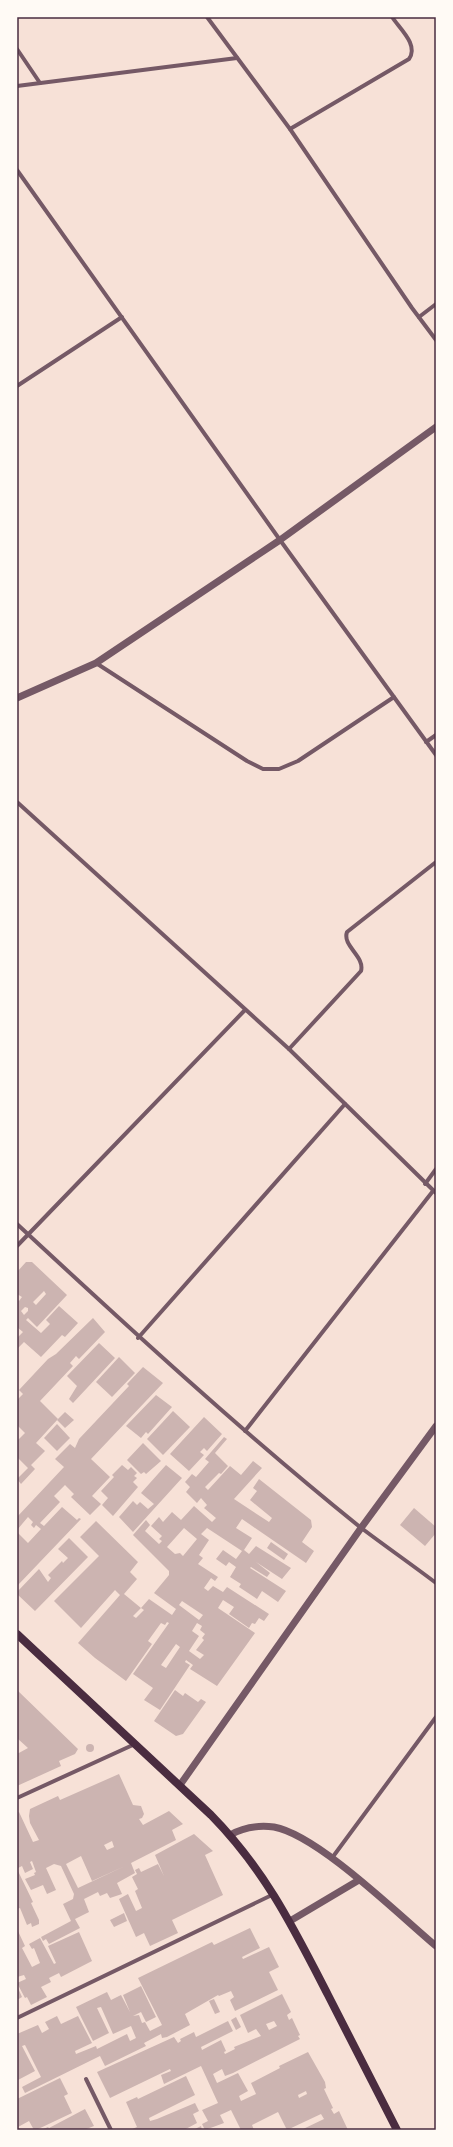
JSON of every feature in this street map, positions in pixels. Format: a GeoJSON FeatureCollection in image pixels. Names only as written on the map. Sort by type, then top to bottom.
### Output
{"type":"FeatureCollection","features":[{"type":"Feature","properties":{"kind":"main road"},"geometry":{"type":"LineString","coordinates":[[17,1634],[180,1785],[230,1835],[274,1894],[290,1921],[397,2130]]}},
{"type":"Feature","properties":{"kind":"street"},"geometry":{"type":"LineString","coordinates":[[207,17],[290,129],[436,340]]}},
{"type":"Feature","properties":{"kind":"street"},"geometry":{"type":"LineString","coordinates":[[290,129],[409,59],[412,55],[412,45],[392,17]]}},
{"type":"Feature","properties":{"kind":"street"},"geometry":{"type":"LineString","coordinates":[[17,49],[40,83]]}},
{"type":"Feature","properties":{"kind":"street"},"geometry":{"type":"LineString","coordinates":[[17,86],[237,58]]}},
{"type":"Feature","properties":{"kind":"street"},"geometry":{"type":"LineString","coordinates":[[17,170],[280,540],[436,755]]}},
{"type":"Feature","properties":{"kind":"street"},"geometry":{"type":"LineString","coordinates":[[419,316],[436,304]]}},
{"type":"Feature","properties":{"kind":"street"},"geometry":{"type":"LineString","coordinates":[[17,386],[122,317]]}},
{"type":"Feature","properties":{"kind":"street"},"geometry":{"type":"LineString","coordinates":[[17,698],[96,663],[280,540],[436,427]]}},
{"type":"Feature","properties":{"kind":"street"},"geometry":{"type":"LineString","coordinates":[[96,663],[247,761],[263,769],[279,769],[298,761],[394,698]]}},
{"type":"Feature","properties":{"kind":"street"},"geometry":{"type":"LineString","coordinates":[[426,742],[436,735]]}},
{"type":"Feature","properties":{"kind":"street"},"geometry":{"type":"LineString","coordinates":[[17,802],[289,1049],[434,1192],[245,1431]]}},
{"type":"Feature","properties":{"kind":"street"},"geometry":{"type":"LineString","coordinates":[[289,1049],[361,971],[361,961],[347,939],[347,932],[436,862]]}},
{"type":"Feature","properties":{"kind":"street"},"geometry":{"type":"LineString","coordinates":[[17,1246],[245,1010]]}},
{"type":"Feature","properties":{"kind":"street"},"geometry":{"type":"LineString","coordinates":[[138,1338],[345,1104]]}},
{"type":"Feature","properties":{"kind":"street"},"geometry":{"type":"LineString","coordinates":[[425,1184],[436,1168]]}},
{"type":"Feature","properties":{"kind":"street"},"geometry":{"type":"LineString","coordinates":[[17,1224],[138,1338],[245,1431],[361,1528],[436,1583]]}},
{"type":"Feature","properties":{"kind":"street"},"geometry":{"type":"LineString","coordinates":[[180,1785],[361,1528],[436,1426]]}},
{"type":"Feature","properties":{"kind":"street"},"geometry":{"type":"LineString","coordinates":[[332,1858],[436,1717]]}},
{"type":"Feature","properties":{"kind":"street"},"geometry":{"type":"LineString","coordinates":[[17,1798],[135,1744]]}},
{"type":"Feature","properties":{"kind":"street"},"geometry":{"type":"LineString","coordinates":[[230,1835],[241,1829],[253,1826],[276,1827],[303,1839],[332,1858],[436,1946]]}},
{"type":"Feature","properties":{"kind":"street"},"geometry":{"type":"LineString","coordinates":[[290,1921],[359,1880]]}},
{"type":"Feature","properties":{"kind":"street"},"geometry":{"type":"LineString","coordinates":[[17,2018],[274,1894]]}},
{"type":"Feature","properties":{"kind":"street"},"geometry":{"type":"LineString","coordinates":[[86,2079],[111,2130]]}},
{"type":"Feature","properties":{"kind":"building"},"geometry":{"type":"Polygon","coordinates":[[[26,1262],[32,1262],[67,1295],[37,1327],[28,1318],[26,1320],[41,1333],[50,1324],[46,1320],[59,1306],[78,1323],[65,1337],[62,1335],[41,1357],[24,1342],[18,1348],[17,1347],[17,1338],[23,1332],[17,1327],[17,1299],[19,1301],[22,1297],[17,1294],[17,1272],[26,1262]],[[44,1291],[33,1302],[36,1305],[46,1294],[44,1291]],[[25,1307],[21,1311],[24,1315],[28,1311],[28,1308],[25,1307]]]}},
{"type":"Feature","properties":{"kind":"building"},"geometry":{"type":"Polygon","coordinates":[[[93,1318],[105,1332],[79,1359],[76,1356],[70,1363],[73,1366],[40,1401],[58,1419],[36,1443],[45,1451],[31,1465],[35,1469],[21,1484],[17,1479],[28,1468],[17,1457],[17,1441],[25,1433],[17,1425],[17,1400],[23,1394],[19,1390],[48,1359],[56,1354],[93,1318]]]}},
{"type":"Feature","properties":{"kind":"building"},"geometry":{"type":"Polygon","coordinates":[[[99,1343],[115,1358],[73,1403],[69,1399],[77,1386],[67,1376],[99,1343]]]}},
{"type":"Feature","properties":{"kind":"building"},"geometry":{"type":"Polygon","coordinates":[[[119,1357],[135,1373],[112,1397],[96,1382],[119,1357]]]}},
{"type":"Feature","properties":{"kind":"building"},"geometry":{"type":"Polygon","coordinates":[[[143,1367],[163,1383],[91,1459],[110,1477],[92,1496],[101,1504],[90,1515],[71,1497],[74,1494],[65,1485],[54,1496],[60,1502],[40,1523],[44,1526],[62,1507],[77,1520],[79,1518],[81,1519],[18,1585],[17,1532],[28,1543],[41,1529],[36,1525],[34,1528],[31,1525],[33,1522],[28,1517],[17,1530],[17,1517],[64,1467],[55,1459],[70,1444],[75,1448],[79,1439],[129,1386],[127,1384],[143,1367]]]}},
{"type":"Feature","properties":{"kind":"building"},"geometry":{"type":"Polygon","coordinates":[[[156,1395],[172,1407],[148,1434],[146,1432],[141,1438],[126,1426],[156,1395]]]}},
{"type":"Feature","properties":{"kind":"building"},"geometry":{"type":"Polygon","coordinates":[[[173,1411],[190,1427],[163,1455],[147,1439],[173,1411]]]}},
{"type":"Feature","properties":{"kind":"building"},"geometry":{"type":"Polygon","coordinates":[[[65,1412],[74,1420],[65,1428],[57,1420],[65,1412]]]}},
{"type":"Feature","properties":{"kind":"building"},"geometry":{"type":"Polygon","coordinates":[[[204,1417],[222,1434],[207,1451],[204,1448],[200,1452],[204,1455],[189,1471],[170,1454],[204,1417]]]}},
{"type":"Feature","properties":{"kind":"building"},"geometry":{"type":"Polygon","coordinates":[[[57,1424],[70,1438],[57,1451],[44,1438],[57,1424]]]}},
{"type":"Feature","properties":{"kind":"building"},"geometry":{"type":"Polygon","coordinates":[[[224,1437],[227,1439],[215,1453],[228,1466],[205,1487],[208,1490],[230,1466],[241,1475],[253,1461],[262,1468],[234,1499],[269,1522],[272,1518],[250,1500],[257,1491],[253,1488],[259,1479],[311,1520],[312,1527],[302,1542],[314,1551],[306,1563],[242,1519],[236,1528],[252,1538],[244,1550],[249,1554],[256,1546],[291,1568],[282,1579],[256,1562],[270,1573],[267,1577],[251,1567],[250,1568],[286,1591],[278,1602],[262,1591],[257,1599],[239,1587],[241,1584],[230,1577],[236,1567],[229,1562],[226,1566],[216,1559],[223,1550],[236,1559],[242,1551],[207,1528],[201,1534],[209,1540],[199,1555],[203,1558],[198,1564],[218,1577],[215,1581],[211,1578],[204,1588],[208,1591],[213,1586],[223,1592],[227,1587],[269,1614],[264,1621],[259,1618],[255,1624],[252,1623],[249,1628],[229,1614],[234,1607],[223,1600],[218,1608],[255,1633],[217,1686],[190,1669],[193,1665],[186,1660],[185,1662],[190,1665],[160,1710],[144,1700],[153,1688],[133,1674],[169,1623],[167,1622],[165,1625],[161,1623],[148,1641],[152,1644],[126,1681],[95,1658],[78,1643],[120,1595],[115,1590],[81,1628],[54,1601],[99,1556],[80,1537],[96,1521],[138,1562],[130,1572],[137,1579],[124,1594],[141,1608],[149,1599],[172,1615],[176,1609],[154,1593],[169,1575],[169,1571],[133,1535],[146,1520],[150,1525],[145,1531],[159,1544],[162,1541],[159,1539],[162,1536],[151,1526],[159,1517],[163,1522],[172,1512],[181,1520],[194,1506],[212,1522],[216,1518],[204,1508],[207,1505],[201,1498],[197,1503],[186,1492],[190,1487],[185,1482],[192,1474],[196,1477],[209,1462],[205,1459],[224,1437]],[[184,1528],[167,1547],[175,1554],[180,1553],[183,1556],[197,1539],[184,1528]],[[182,1601],[179,1605],[199,1620],[203,1615],[182,1601]],[[141,1608],[133,1616],[136,1618],[144,1610],[141,1608]],[[197,1623],[192,1631],[199,1636],[189,1651],[200,1659],[204,1655],[196,1650],[204,1640],[202,1638],[205,1634],[200,1630],[202,1626],[197,1623]],[[176,1644],[161,1665],[166,1668],[180,1647],[176,1644]]]}},
{"type":"Feature","properties":{"kind":"building"},"geometry":{"type":"Polygon","coordinates":[[[143,1443],[161,1461],[146,1474],[144,1472],[141,1474],[127,1460],[143,1443]]]}},
{"type":"Feature","properties":{"kind":"building"},"geometry":{"type":"Polygon","coordinates":[[[122,1465],[128,1470],[131,1467],[137,1473],[134,1476],[137,1478],[133,1482],[138,1487],[113,1516],[102,1505],[108,1498],[101,1491],[114,1477],[112,1475],[122,1465]]]}},
{"type":"Feature","properties":{"kind":"building"},"geometry":{"type":"Polygon","coordinates":[[[166,1465],[182,1478],[133,1532],[119,1517],[133,1501],[137,1505],[140,1502],[148,1509],[154,1504],[141,1493],[166,1465]]]}},
{"type":"Feature","properties":{"kind":"building"},"geometry":{"type":"Polygon","coordinates":[[[414,1508],[436,1527],[436,1533],[425,1546],[400,1525],[414,1508]]]}},
{"type":"Feature","properties":{"kind":"building"},"geometry":{"type":"Polygon","coordinates":[[[69,1538],[88,1557],[35,1611],[17,1594],[17,1592],[39,1569],[48,1582],[51,1578],[48,1575],[62,1561],[63,1563],[68,1558],[58,1549],[69,1538]]]}},
{"type":"Feature","properties":{"kind":"building"},"geometry":{"type":"Polygon","coordinates":[[[271,1542],[288,1554],[284,1560],[267,1548],[271,1542]]]}},
{"type":"Feature","properties":{"kind":"building"},"geometry":{"type":"Polygon","coordinates":[[[17,1690],[78,1749],[75,1754],[59,1761],[61,1766],[17,1786],[17,1754],[28,1748],[17,1738],[17,1690]]]}},
{"type":"Feature","properties":{"kind":"building"},"geometry":{"type":"Polygon","coordinates":[[[175,1690],[183,1696],[185,1693],[198,1702],[201,1699],[206,1702],[183,1734],[176,1736],[154,1721],[175,1690]]]}},
{"type":"Feature","properties":{"kind":"building"},"geometry":{"type":"Polygon","coordinates":[[[90,1744],[93,1745],[93,1751],[90,1752],[87,1751],[86,1748],[87,1745],[90,1744]]]}},
{"type":"Feature","properties":{"kind":"building"},"geometry":{"type":"Polygon","coordinates":[[[119,1774],[133,1805],[141,1806],[144,1814],[142,1818],[139,1819],[143,1825],[169,1811],[183,1824],[172,1830],[176,1840],[131,1863],[135,1873],[117,1883],[122,1894],[110,1898],[107,1893],[100,1896],[98,1892],[84,1899],[89,1912],[75,1919],[80,1928],[49,1944],[46,1939],[43,1941],[41,1937],[71,1921],[63,1904],[73,1899],[74,1894],[61,1866],[54,1864],[46,1868],[56,1890],[47,1894],[43,1885],[31,1890],[25,1879],[35,1875],[34,1873],[36,1872],[32,1861],[30,1862],[33,1869],[25,1873],[22,1866],[18,1868],[17,1866],[17,1813],[19,1812],[33,1842],[39,1840],[30,1823],[30,1809],[58,1796],[60,1800],[119,1774]],[[112,1841],[104,1845],[107,1850],[114,1847],[112,1841]],[[81,1856],[66,1864],[78,1888],[125,1866],[92,1881],[81,1856]]]}},
{"type":"Feature","properties":{"kind":"building"},"geometry":{"type":"Polygon","coordinates":[[[194,1834],[213,1851],[205,1855],[223,1895],[172,1920],[178,1933],[150,1946],[144,1933],[136,1937],[119,1899],[128,1894],[136,1911],[142,1908],[135,1891],[138,1889],[132,1877],[137,1874],[135,1870],[139,1868],[141,1872],[158,1864],[164,1876],[155,1855],[194,1834]]]}},
{"type":"Feature","properties":{"kind":"building"},"geometry":{"type":"Polygon","coordinates":[[[17,1869],[33,1902],[31,1903],[39,1920],[39,1924],[32,1927],[31,1923],[27,1925],[20,1908],[17,1909],[17,1869]]]}},
{"type":"Feature","properties":{"kind":"building"},"geometry":{"type":"Polygon","coordinates":[[[124,1913],[127,1921],[114,1927],[110,1920],[124,1913]]]}},
{"type":"Feature","properties":{"kind":"building"},"geometry":{"type":"Polygon","coordinates":[[[250,1928],[260,1948],[242,1957],[243,1959],[269,1947],[279,1967],[269,1972],[278,1990],[235,2011],[230,2000],[234,1997],[231,1991],[219,1996],[218,1995],[185,2014],[190,2025],[167,2037],[162,2038],[161,2034],[144,2043],[146,2046],[105,2066],[100,2056],[25,2093],[22,2087],[41,2077],[25,2045],[22,2046],[35,2071],[18,2080],[17,2034],[38,2025],[42,2033],[49,2029],[45,2022],[57,2016],[61,2024],[78,2016],[92,2043],[75,2051],[76,2054],[96,2046],[97,2049],[127,2034],[130,2041],[136,2038],[131,2026],[113,2034],[101,2007],[97,2008],[109,2033],[93,2041],[76,2007],[107,1992],[111,2000],[121,1995],[130,2012],[123,1995],[141,1986],[156,2017],[146,2022],[141,2012],[133,2016],[139,2015],[142,2023],[145,2022],[150,2031],[162,2025],[138,1978],[212,1942],[214,1945],[250,1928]]]}},
{"type":"Feature","properties":{"kind":"building"},"geometry":{"type":"Polygon","coordinates":[[[17,1929],[25,1946],[22,1948],[32,1967],[40,1963],[34,1948],[32,1949],[29,1944],[40,1938],[54,1964],[56,1963],[48,1946],[79,1932],[92,1961],[61,1977],[59,1973],[49,1978],[51,1982],[41,1987],[47,1997],[31,2005],[27,1997],[25,1998],[17,1983],[26,1979],[24,1975],[17,1977],[17,1929]]]}},
{"type":"Feature","properties":{"kind":"building"},"geometry":{"type":"Polygon","coordinates":[[[17,1986],[22,1997],[17,2000],[17,1986]]]}},
{"type":"Feature","properties":{"kind":"building"},"geometry":{"type":"Polygon","coordinates":[[[282,1994],[291,2012],[287,2015],[289,2020],[292,2018],[300,2035],[298,2036],[300,2039],[233,2073],[225,2076],[222,2069],[213,2074],[217,2083],[238,2073],[248,2091],[239,2096],[241,2101],[256,2094],[251,2083],[280,2068],[279,2066],[308,2052],[325,2082],[326,2088],[324,2089],[333,2108],[331,2109],[334,2114],[339,2111],[348,2130],[301,2130],[324,2119],[321,2114],[287,2130],[278,2112],[252,2125],[254,2130],[241,2130],[231,2110],[220,2115],[224,2123],[205,2130],[202,2124],[208,2121],[202,2110],[218,2103],[201,2066],[164,2084],[161,2075],[171,2071],[170,2069],[110,2098],[97,2072],[174,2037],[178,2043],[181,2041],[180,2039],[194,2032],[196,2037],[228,2021],[233,2031],[201,2047],[202,2050],[221,2040],[226,2051],[224,2052],[225,2054],[235,2049],[234,2047],[261,2036],[256,2029],[248,2033],[240,2015],[282,1994]],[[274,2021],[266,2024],[269,2030],[277,2026],[274,2021]],[[306,2091],[298,2095],[299,2098],[307,2094],[306,2091]]]}},
{"type":"Feature","properties":{"kind":"building"},"geometry":{"type":"Polygon","coordinates":[[[214,1999],[220,2012],[215,2014],[209,2001],[214,1999]]]}},
{"type":"Feature","properties":{"kind":"building"},"geometry":{"type":"Polygon","coordinates":[[[236,2017],[241,2027],[236,2030],[231,2020],[236,2017]]]}},
{"type":"Feature","properties":{"kind":"building"},"geometry":{"type":"Polygon","coordinates":[[[186,2076],[195,2095],[149,2118],[150,2121],[157,2119],[195,2103],[199,2111],[193,2114],[197,2123],[184,2130],[130,2130],[137,2127],[126,2102],[137,2097],[138,2099],[186,2076]]]}},
{"type":"Feature","properties":{"kind":"building"},"geometry":{"type":"Polygon","coordinates":[[[60,2078],[68,2094],[64,2096],[72,2113],[36,2130],[34,2130],[29,2121],[18,2127],[20,2130],[17,2130],[17,2099],[60,2078]]]}},
{"type":"Feature","properties":{"kind":"building"},"geometry":{"type":"Polygon","coordinates":[[[85,2109],[94,2126],[84,2130],[41,2130],[48,2127],[49,2128],[85,2109]]]}},
{"type":"Feature","properties":{"kind":"building"},"geometry":{"type":"Polygon","coordinates":[[[201,2126],[202,2130],[193,2130],[201,2126]]]}}]}
